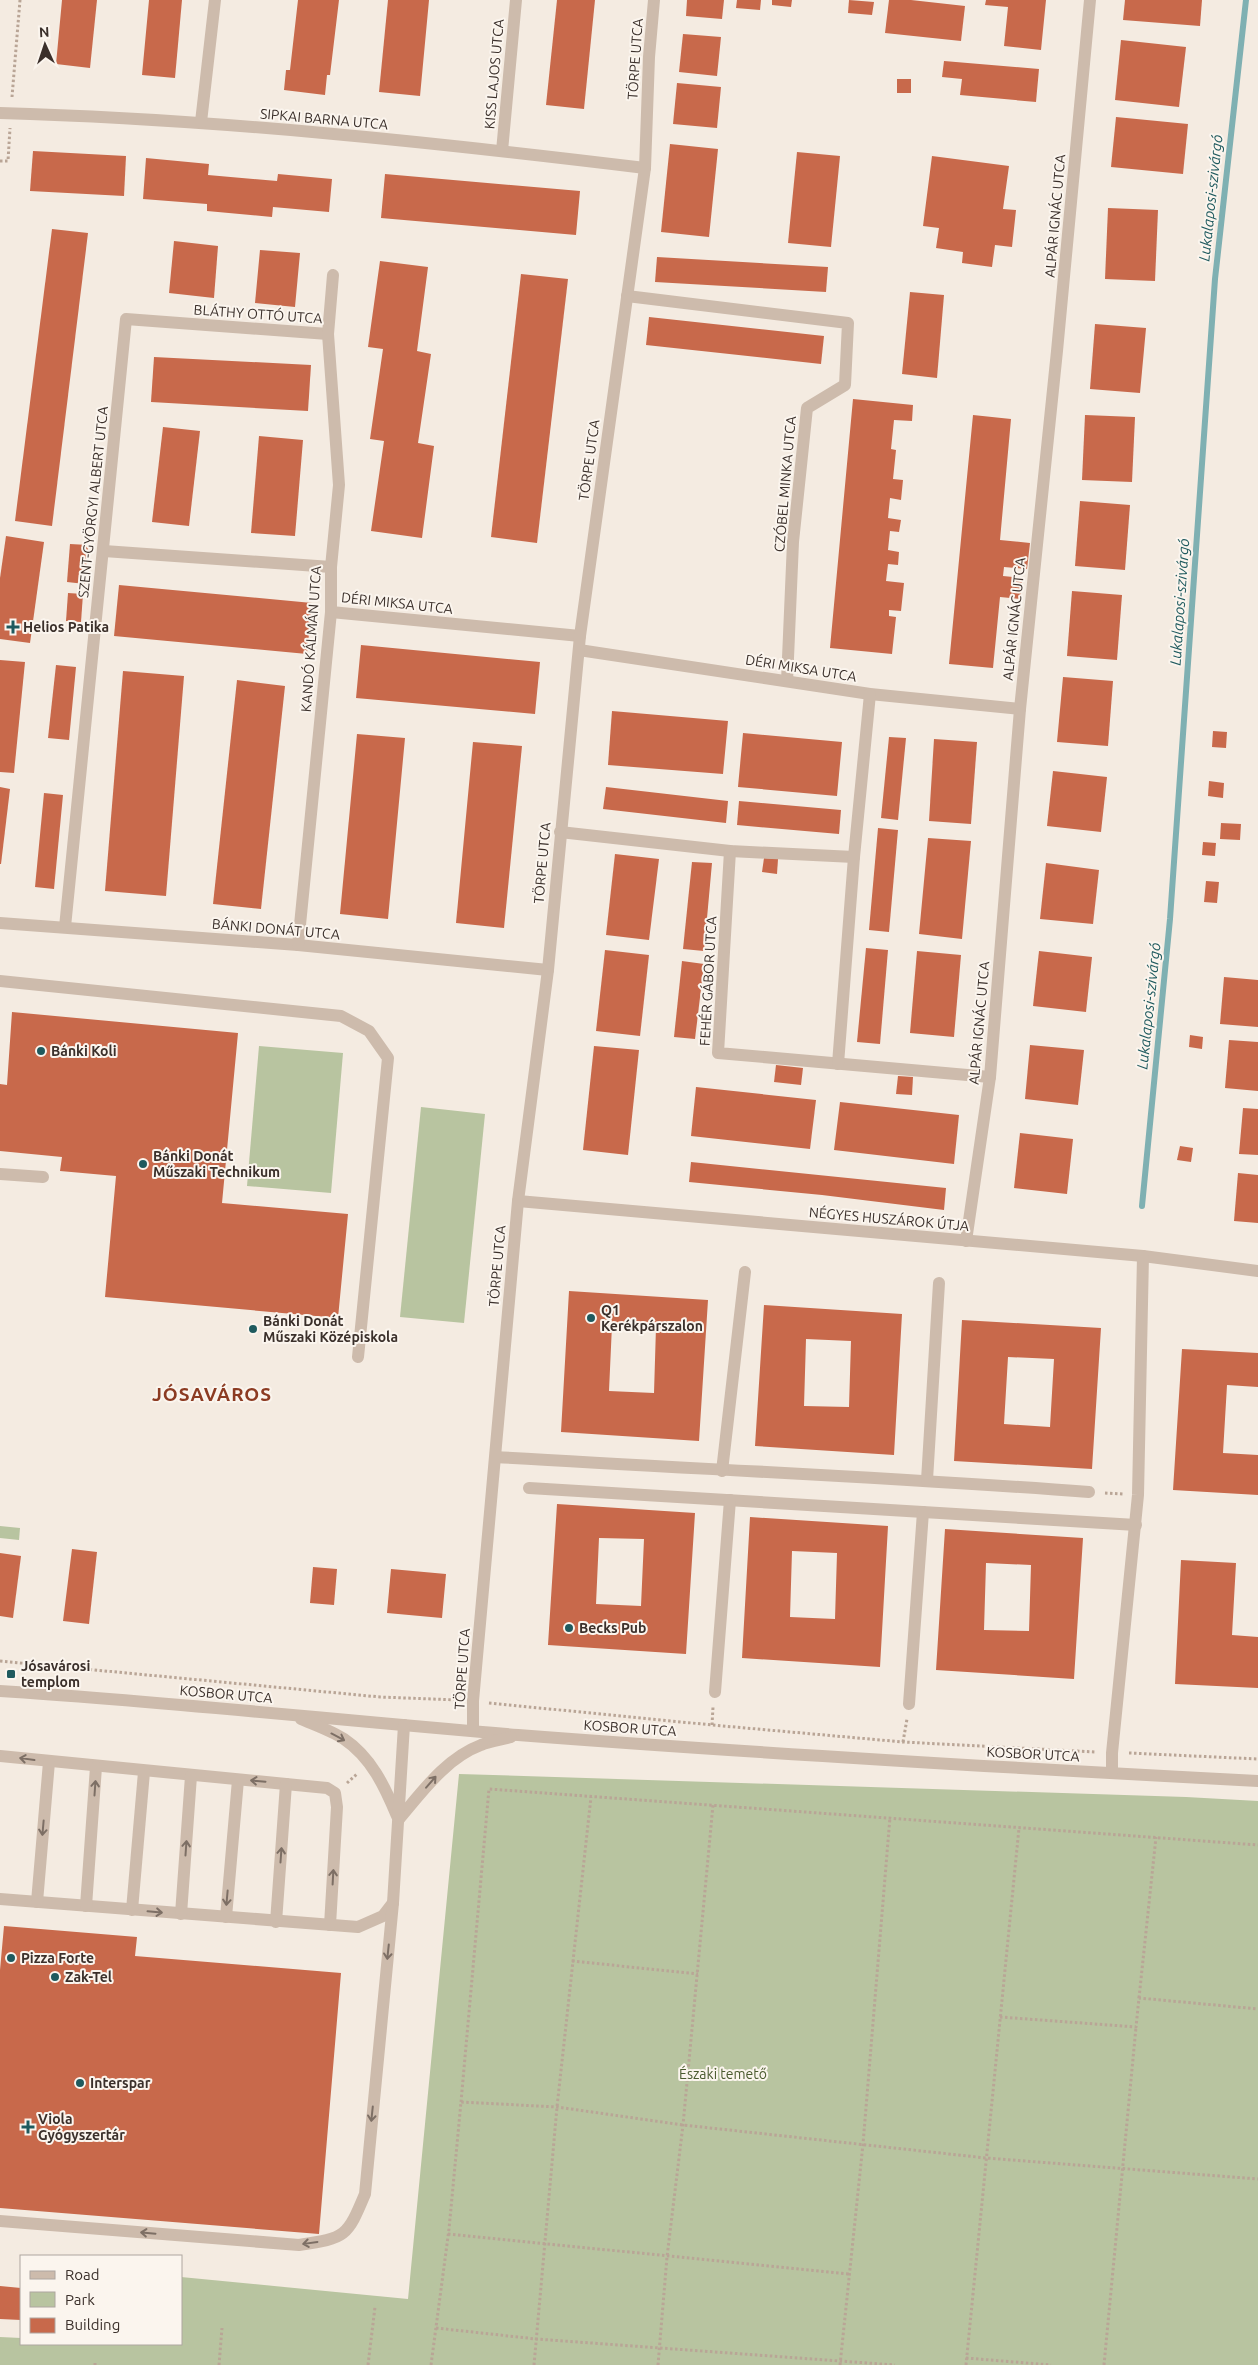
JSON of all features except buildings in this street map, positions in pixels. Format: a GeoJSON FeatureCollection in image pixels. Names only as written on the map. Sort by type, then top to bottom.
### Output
{"type":"FeatureCollection","features":[{"type":"Feature","properties":{"kind":"street"},"geometry":{"type":"LineString","coordinates":[[202,122],[214,0]]}},
{"type":"Feature","properties":{"kind":"street","name":"KISS LAJOS UTCA"},"geometry":{"type":"LineString","coordinates":[[502,150],[516,0]]}},
{"type":"Feature","properties":{"kind":"street","name":"TÖRPE UTCA"},"geometry":{"type":"LineString","coordinates":[[473,1731],[473,1701],[518,1201],[548,970],[580,636],[645,168],[649,57],[654,0]]}},
{"type":"Feature","properties":{"kind":"street","name":"ALPÁR IGNÁC UTCA"},"geometry":{"type":"LineString","coordinates":[[966,1241],[990,1077],[1020,709],[1058,341],[1090,0]]}},
{"type":"Feature","properties":{"kind":"street","name":"SIPKAI BARNA UTCA"},"geometry":{"type":"LineString","coordinates":[[5,114],[202,122],[502,150],[645,168]]}},
{"type":"Feature","properties":{"kind":"street","name":"BLÁTHY OTTÓ UTCA"},"geometry":{"type":"LineString","coordinates":[[126,319],[328,334],[333,275]]}},
{"type":"Feature","properties":{"kind":"street","name":"CZÓBEL MINKA UTCA"},"geometry":{"type":"LineString","coordinates":[[627,296],[848,324],[845,385],[807,408],[794,542],[787,681]]}},
{"type":"Feature","properties":{"kind":"street","name":"SZENT-GYÖRGYI ALBERT UTCA"},"geometry":{"type":"LineString","coordinates":[[64,927],[104,551],[126,319]]}},
{"type":"Feature","properties":{"kind":"street","name":"KANDÓ KÁLMÁN UTCA"},"geometry":{"type":"LineString","coordinates":[[298,945],[331,612],[331,567],[338,485],[328,334]]}},
{"type":"Feature","properties":{"kind":"street"},"geometry":{"type":"LineString","coordinates":[[104,551],[331,567]]}},
{"type":"Feature","properties":{"kind":"street","name":"DÉRI MIKSA UTCA"},"geometry":{"type":"LineString","coordinates":[[331,612],[580,636]]}},
{"type":"Feature","properties":{"kind":"street","name":"DÉRI MIKSA UTCA"},"geometry":{"type":"LineString","coordinates":[[579,650],[870,694],[1020,709]]}},
{"type":"Feature","properties":{"kind":"street"},"geometry":{"type":"LineString","coordinates":[[838,1064],[854,858],[870,694]]}},
{"type":"Feature","properties":{"kind":"street"},"geometry":{"type":"LineString","coordinates":[[560,832],[730,851],[854,858]]}},
{"type":"Feature","properties":{"kind":"street","name":"FEHÉR GÁBOR UTCA"},"geometry":{"type":"LineString","coordinates":[[730,851],[718,1053],[990,1077]]}},
{"type":"Feature","properties":{"kind":"street","name":"BÁNKI DONÁT UTCA"},"geometry":{"type":"LineString","coordinates":[[0,924],[64,927],[298,945],[548,970]]}},
{"type":"Feature","properties":{"kind":"street"},"geometry":{"type":"LineString","coordinates":[[0,980],[341,1016],[369,1030],[388,1058],[358,1357]]}},
{"type":"Feature","properties":{"kind":"street"},"geometry":{"type":"LineString","coordinates":[[0,1174],[43,1177]]}},
{"type":"Feature","properties":{"kind":"street","name":"NÉGYES HUSZÁROK ÚTJA"},"geometry":{"type":"LineString","coordinates":[[518,1201],[1143,1256],[1258,1271]]}},
{"type":"Feature","properties":{"kind":"street"},"geometry":{"type":"LineString","coordinates":[[1112,1773],[1112,1752],[1138,1495],[1143,1256]]}},
{"type":"Feature","properties":{"kind":"street"},"geometry":{"type":"LineString","coordinates":[[722,1471],[745,1272]]}},
{"type":"Feature","properties":{"kind":"street"},"geometry":{"type":"LineString","coordinates":[[927,1480],[939,1284]]}},
{"type":"Feature","properties":{"kind":"street"},"geometry":{"type":"LineString","coordinates":[[496,1457],[722,1471],[927,1480],[1089,1492]]}},
{"type":"Feature","properties":{"kind":"street"},"geometry":{"type":"LineString","coordinates":[[529,1488],[1136,1525]]}},
{"type":"Feature","properties":{"kind":"street"},"geometry":{"type":"LineString","coordinates":[[715,1692],[730,1500]]}},
{"type":"Feature","properties":{"kind":"street"},"geometry":{"type":"LineString","coordinates":[[909,1704],[923,1512]]}},
{"type":"Feature","properties":{"kind":"street","name":"KOSBOR UTCA"},"geometry":{"type":"LineString","coordinates":[[0,1691],[101,1697],[521,1735],[895,1762],[1258,1781]]}},
{"type":"Feature","properties":{"kind":"street"},"geometry":{"type":"LineString","coordinates":[[294,1715],[344,1739],[370,1762],[387,1792],[399,1819]]}},
{"type":"Feature","properties":{"kind":"street"},"geometry":{"type":"LineString","coordinates":[[0,2221],[299,2245],[333,2240],[352,2226],[364,2194],[393,1903],[404,1725]]}},
{"type":"Feature","properties":{"kind":"street"},"geometry":{"type":"LineString","coordinates":[[399,1819],[437,1775],[458,1757],[480,1745],[521,1735]]}},
{"type":"Feature","properties":{"kind":"street"},"geometry":{"type":"LineString","coordinates":[[0,1756],[144,1772],[327,1788],[335,1793],[337,1807],[330,1926]]}},
{"type":"Feature","properties":{"kind":"street"},"geometry":{"type":"LineString","coordinates":[[37,1902],[49,1762]]}},
{"type":"Feature","properties":{"kind":"street"},"geometry":{"type":"LineString","coordinates":[[86,1906],[96,1767]]}},
{"type":"Feature","properties":{"kind":"street"},"geometry":{"type":"LineString","coordinates":[[132,1910],[144,1772]]}},
{"type":"Feature","properties":{"kind":"street"},"geometry":{"type":"LineString","coordinates":[[180,1914],[191,1776]]}},
{"type":"Feature","properties":{"kind":"street"},"geometry":{"type":"LineString","coordinates":[[226,1917],[238,1780]]}},
{"type":"Feature","properties":{"kind":"street"},"geometry":{"type":"LineString","coordinates":[[276,1922],[286,1784]]}},
{"type":"Feature","properties":{"kind":"street"},"geometry":{"type":"LineString","coordinates":[[0,1899],[358,1927],[383,1916],[393,1903]]}},
{"type":"Feature","properties":{"kind":"path"},"geometry":{"type":"LineString","coordinates":[[0,161],[8,162],[5,114],[20,0]]}},
{"type":"Feature","properties":{"kind":"path"},"geometry":{"type":"LineString","coordinates":[[1089,1492],[1138,1495]]}},
{"type":"Feature","properties":{"kind":"path"},"geometry":{"type":"LineString","coordinates":[[0,1661],[380,1697],[473,1701],[712,1726],[903,1742],[1258,1759]]}},
{"type":"Feature","properties":{"kind":"path"},"geometry":{"type":"LineString","coordinates":[[903,1742],[909,1704]]}},
{"type":"Feature","properties":{"kind":"path"},"geometry":{"type":"LineString","coordinates":[[431,2365],[448,2234],[488,1789],[1258,1845]]}},
{"type":"Feature","properties":{"kind":"path"},"geometry":{"type":"LineString","coordinates":[[534,2365],[557,2107],[591,1797]]}},
{"type":"Feature","properties":{"kind":"path"},"geometry":{"type":"LineString","coordinates":[[658,2365],[667,2257],[683,2125],[714,1805]]}},
{"type":"Feature","properties":{"kind":"path"},"geometry":{"type":"LineString","coordinates":[[841,2363],[863,2144],[890,1817]]}},
{"type":"Feature","properties":{"kind":"path"},"geometry":{"type":"LineString","coordinates":[[966,2365],[1019,1828]]}},
{"type":"Feature","properties":{"kind":"path"},"geometry":{"type":"LineString","coordinates":[[1104,2365],[1138,1998],[1156,1837]]}},
{"type":"Feature","properties":{"kind":"path"},"geometry":{"type":"LineString","coordinates":[[572,1961],[698,1974]]}},
{"type":"Feature","properties":{"kind":"path"},"geometry":{"type":"LineString","coordinates":[[1138,1998],[1258,2009]]}},
{"type":"Feature","properties":{"kind":"path"},"geometry":{"type":"LineString","coordinates":[[1000,2017],[1136,2027]]}},
{"type":"Feature","properties":{"kind":"path"},"geometry":{"type":"LineString","coordinates":[[461,2102],[557,2107],[683,2125],[986,2158],[1258,2179]]}},
{"type":"Feature","properties":{"kind":"path"},"geometry":{"type":"LineString","coordinates":[[448,2234],[849,2274]]}},
{"type":"Feature","properties":{"kind":"path"},"geometry":{"type":"LineString","coordinates":[[368,2365],[374,2307]]}},
{"type":"Feature","properties":{"kind":"path"},"geometry":{"type":"LineString","coordinates":[[219,2365],[222,2328]]}},
{"type":"Feature","properties":{"kind":"path"},"geometry":{"type":"LineString","coordinates":[[436,2328],[536,2339],[841,2363],[895,2365]]}},
{"type":"Feature","properties":{"kind":"path"},"geometry":{"type":"LineString","coordinates":[[966,2358],[1051,2365]]}},
{"type":"Feature","properties":{"kind":"green space"},"geometry":{"type":"Polygon","coordinates":[[[259,1046],[343,1053],[331,1193],[247,1186],[259,1046]]]}},
{"type":"Feature","properties":{"kind":"green space"},"geometry":{"type":"Polygon","coordinates":[[[421,1107],[485,1114],[464,1323],[400,1317],[421,1107]]]}},
{"type":"Feature","properties":{"kind":"green space"},"geometry":{"type":"Polygon","coordinates":[[[0,1526],[20,1528],[19,1540],[0,1538],[0,1526]]]}},
{"type":"Feature","properties":{"kind":"green space","name":"Északi temető"},"geometry":{"type":"Polygon","coordinates":[[[459,1774],[1186,1797],[1258,1801],[1258,2365],[0,2365],[0,2337],[20,2338],[20,2345],[182,2345],[182,2277],[408,2299],[459,1774]]]}},
{"type":"Feature","properties":{"kind":"waterway","name":"Lukalaposi-szivárgó"},"geometry":{"type":"LineString","coordinates":[[1142,1206],[1170,919],[1215,279],[1246,0]]}},
{"type":"Feature","properties":{"kind":"place","name":"Helios Patika"},"geometry":{"type":"Point","coordinates":[13,627]}},
{"type":"Feature","properties":{"kind":"place","name":"Bánki Koli"},"geometry":{"type":"Point","coordinates":[41,1051]}},
{"type":"Feature","properties":{"kind":"place","name":"Bánki Donát Műszaki Technikum"},"geometry":{"type":"Point","coordinates":[143,1164]}},
{"type":"Feature","properties":{"kind":"place","name":"Q1 Kerékpárszalon"},"geometry":{"type":"Point","coordinates":[591,1318]}},
{"type":"Feature","properties":{"kind":"place","name":"Bánki Donát Műszaki Középiskola"},"geometry":{"type":"Point","coordinates":[253,1329]}},
{"type":"Feature","properties":{"kind":"place","name":"Becks Pub"},"geometry":{"type":"Point","coordinates":[569,1628]}},
{"type":"Feature","properties":{"kind":"place","name":"Jósavárosi templom"},"geometry":{"type":"Point","coordinates":[11,1674]}},
{"type":"Feature","properties":{"kind":"place","name":"Pizza Forte"},"geometry":{"type":"Point","coordinates":[11,1958]}},
{"type":"Feature","properties":{"kind":"place","name":"Zak-Tel"},"geometry":{"type":"Point","coordinates":[55,1977]}},
{"type":"Feature","properties":{"kind":"place","name":"Interspar"},"geometry":{"type":"Point","coordinates":[80,2083]}},
{"type":"Feature","properties":{"kind":"place","name":"Viola Gyógyszertár"},"geometry":{"type":"Point","coordinates":[28,2127]}},
{"type":"Feature","properties":{"kind":"district","name":"JÓSAVÁROS"},"geometry":{"type":"Point","coordinates":[212,1394]}}]}
